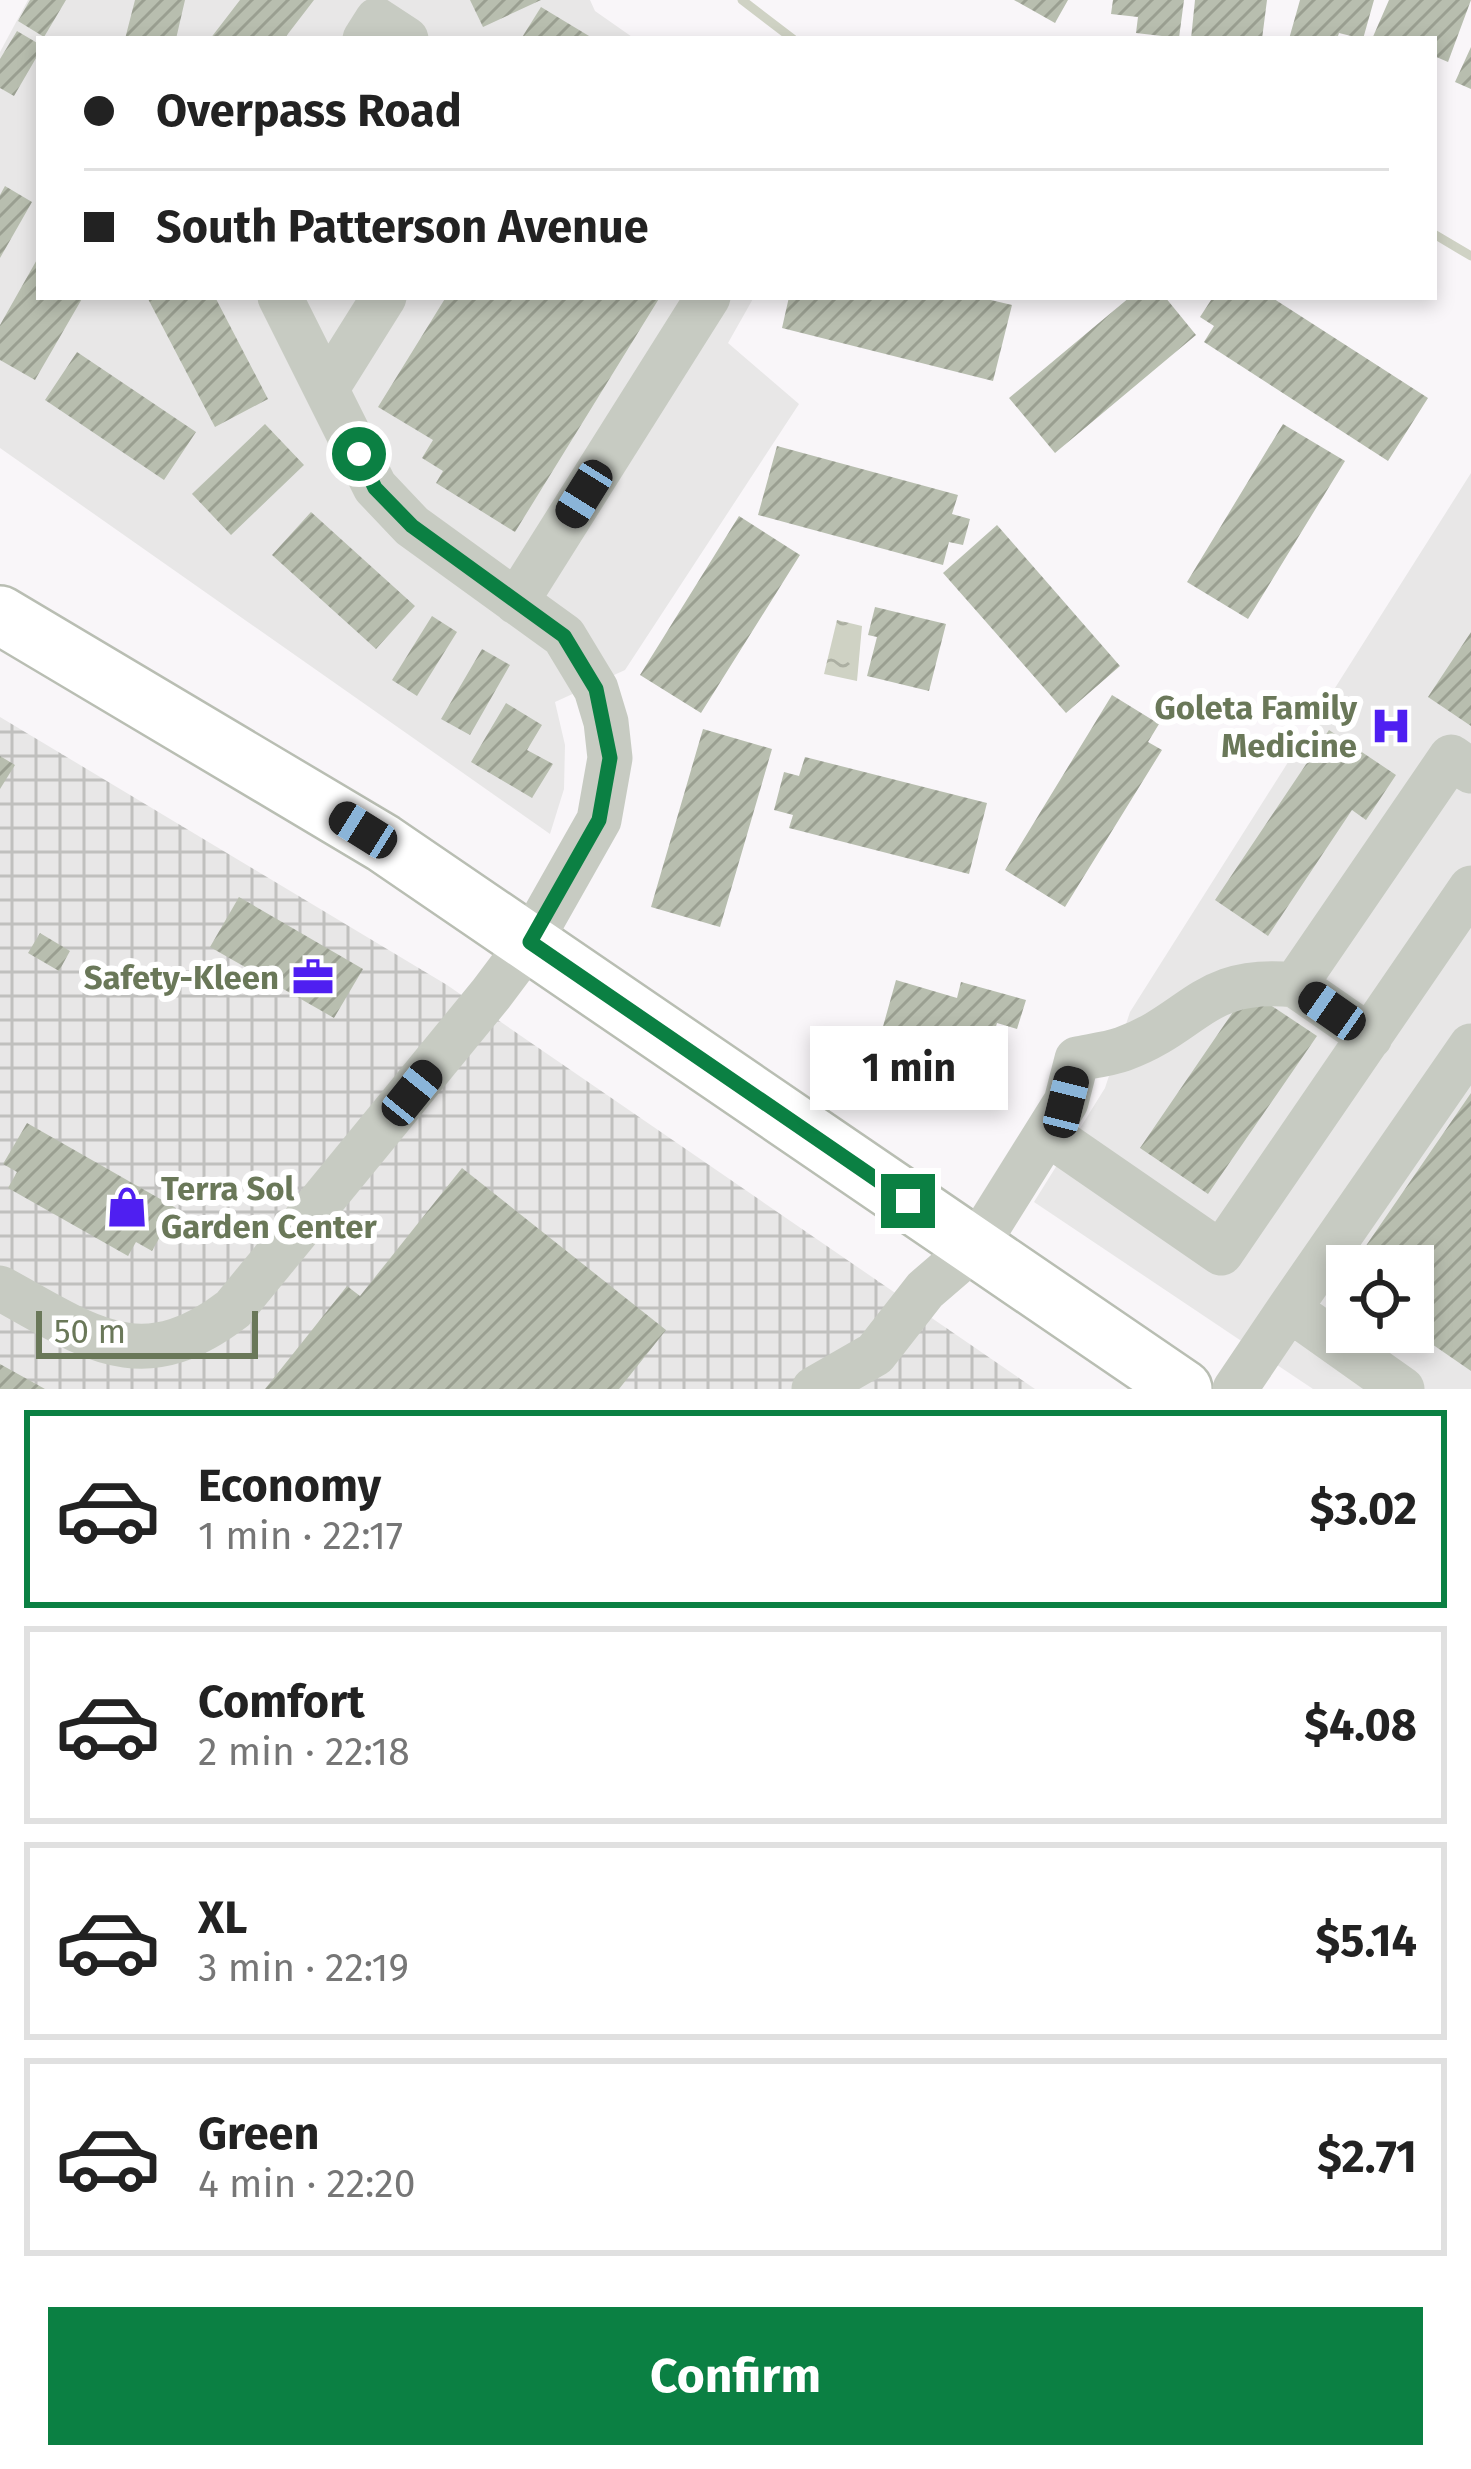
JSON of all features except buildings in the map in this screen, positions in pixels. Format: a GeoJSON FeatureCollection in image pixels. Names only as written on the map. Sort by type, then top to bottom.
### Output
{"type":"FeatureCollection","features":[{"type":"Feature","properties":{"kind":"main road"},"geometry":{"type":"LineString","coordinates":[[0,615],[287,783],[530,942],[1183,1389]]}},
{"type":"Feature","properties":{"kind":"street"},"geometry":{"type":"LineString","coordinates":[[367,36],[377,20],[401,36]]}},
{"type":"Feature","properties":{"kind":"street"},"geometry":{"type":"LineString","coordinates":[[0,1288],[96,1340],[145,1346],[196,1337],[233,1309],[280,1258],[530,942],[599,820],[610,758],[596,689],[564,636],[412,526],[375,488],[282,300]]}},
{"type":"Feature","properties":{"kind":"street"},"geometry":{"type":"LineString","coordinates":[[328,388],[382,300]]}},
{"type":"Feature","properties":{"kind":"street"},"geometry":{"type":"LineString","coordinates":[[516,602],[707,300]]}},
{"type":"Feature","properties":{"kind":"street"},"geometry":{"type":"LineString","coordinates":[[1295,985],[1451,757],[1471,771]]}},
{"type":"Feature","properties":{"kind":"street"},"geometry":{"type":"LineString","coordinates":[[1047,1133],[1221,1253],[1471,888]]}},
{"type":"Feature","properties":{"kind":"street"},"geometry":{"type":"LineString","coordinates":[[814,1389],[875,1354],[925,1290],[976,1246],[1066,1102],[1077,1059],[1125,1049],[1223,989],[1256,980],[1295,985],[1370,1036]]}},
{"type":"Feature","properties":{"kind":"street"},"geometry":{"type":"LineString","coordinates":[[1235,1389],[1471,1046]]}},
{"type":"Feature","properties":{"kind":"street"},"geometry":{"type":"LineString","coordinates":[[1289,1309],[1402,1389]]}},
{"type":"Feature","properties":{"kind":"shaded area"},"geometry":{"type":"Polygon","coordinates":[[[28,0],[590,0],[595,11],[631,36],[36,36],[36,300],[752,300],[728,343],[799,404],[625,670],[555,702],[565,745],[564,789],[550,834],[0,448],[0,52],[28,0]]]}},
{"type":"Feature","properties":{"kind":"shaded area","name":"Goleta Family Medicine"},"geometry":{"type":"Polygon","coordinates":[[[1471,473],[1471,1389],[1313,1389],[1034,1202],[1105,1088],[1130,1012],[1471,473]]]}},
{"type":"Feature","properties":{"kind":"shaded area"},"geometry":{"type":"Polygon","coordinates":[[[0,717],[447,985],[1035,1389],[0,1389],[0,717]]]}},
{"type":"Feature","properties":{"kind":"water"},"geometry":{"type":"Polygon","coordinates":[[[837,620],[862,626],[857,681],[824,674],[837,620]]]}},
{"type":"Feature","properties":{"kind":"waterway"},"geometry":{"type":"LineString","coordinates":[[742,0],[789,36]]}},
{"type":"Feature","properties":{"kind":"waterway"},"geometry":{"type":"LineString","coordinates":[[1437,236],[1471,256]]}},
{"type":"Feature","properties":{"kind":"place","name":"Goleta Family Medicine"},"geometry":{"type":"Point","coordinates":[1391,726]}},
{"type":"Feature","properties":{"kind":"place","name":"Safety-Kleen"},"geometry":{"type":"Point","coordinates":[313,977]}},
{"type":"Feature","properties":{"kind":"place","name":"Terra Sol Garden Center"},"geometry":{"type":"Point","coordinates":[127,1207]}},
{"type":"Feature","properties":{"kind":"route"},"geometry":{"type":"LineString","coordinates":[[359,454],[375,488],[412,526],[564,636],[596,689],[610,758],[599,820],[530,942],[908,1201]]}}]}
